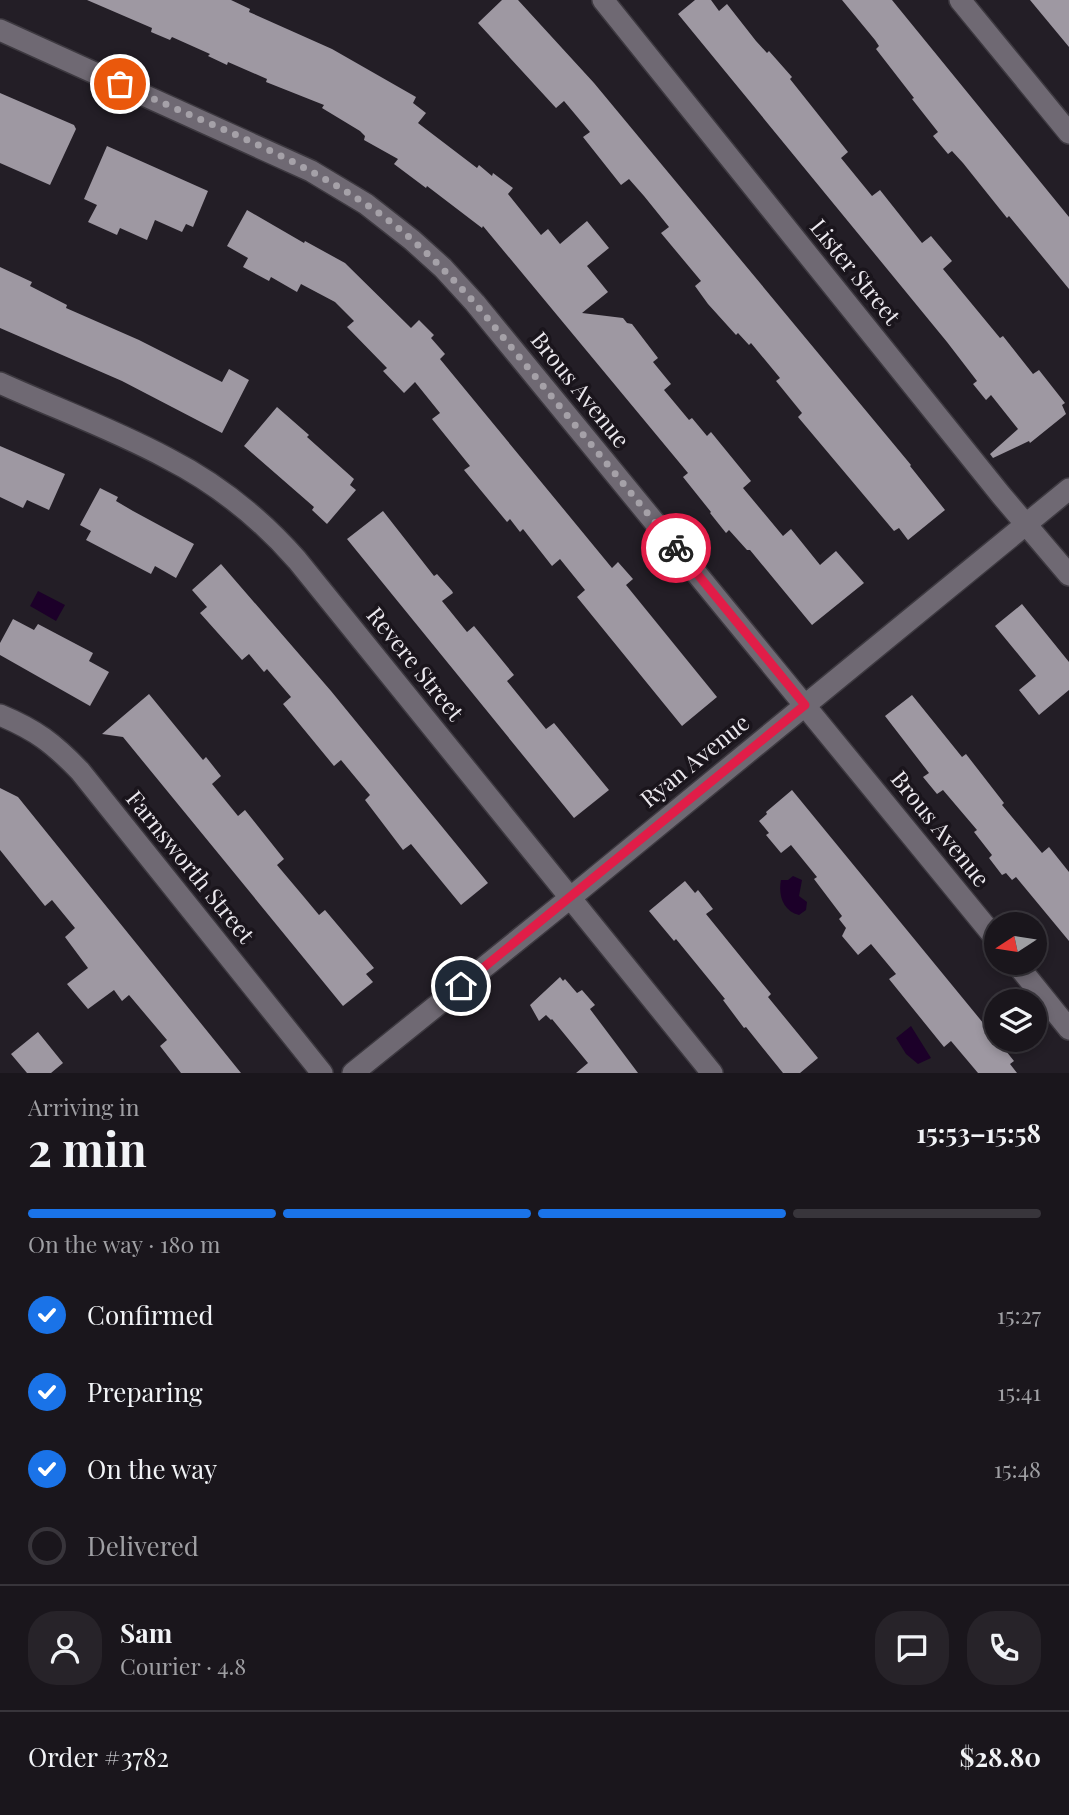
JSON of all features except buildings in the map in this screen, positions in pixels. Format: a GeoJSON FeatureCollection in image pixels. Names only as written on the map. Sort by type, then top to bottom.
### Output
{"type":"FeatureCollection","features":[{"type":"Feature","properties":{"kind":"street","name":"Lister Street"},"geometry":{"type":"LineString","coordinates":[[603,0],[1069,575]]}},
{"type":"Feature","properties":{"kind":"street"},"geometry":{"type":"LineString","coordinates":[[960,0],[1069,133]]}},
{"type":"Feature","properties":{"kind":"street","name":"Brous Avenue"},"geometry":{"type":"LineString","coordinates":[[0,30],[311,171],[366,204],[443,268],[475,303],[984,924]]}},
{"type":"Feature","properties":{"kind":"street","name":"Revere Street"},"geometry":{"type":"LineString","coordinates":[[0,383],[168,458],[211,486],[272,532],[298,560],[712,1073]]}},
{"type":"Feature","properties":{"kind":"street","name":"Ryan Avenue"},"geometry":{"type":"LineString","coordinates":[[353,1073],[1069,489]]}},
{"type":"Feature","properties":{"kind":"street","name":"Farnsworth Street"},"geometry":{"type":"LineString","coordinates":[[0,715],[31,728],[57,747],[80,771],[322,1073]]}},
{"type":"Feature","properties":{"kind":"street"},"geometry":{"type":"LineString","coordinates":[[1025,975],[1069,1029]]}},
{"type":"Feature","properties":{"kind":"shaded area"},"geometry":{"type":"Polygon","coordinates":[[[38,591],[65,605],[56,621],[30,606],[38,591]]]}},
{"type":"Feature","properties":{"kind":"shaded area"},"geometry":{"type":"Polygon","coordinates":[[[793,876],[802,880],[799,896],[807,902],[806,910],[799,915],[785,906],[780,891],[781,880],[788,880],[793,876]]]}},
{"type":"Feature","properties":{"kind":"shaded area"},"geometry":{"type":"Polygon","coordinates":[[[911,1026],[931,1058],[918,1064],[906,1054],[896,1038],[911,1026]]]}},
{"type":"Feature","properties":{"kind":"way so far"},"geometry":{"type":"LineString","coordinates":[[120,84],[311,171],[366,204],[412,240],[443,268],[475,303],[676,548]]}},
{"type":"Feature","properties":{"kind":"route"},"geometry":{"type":"LineString","coordinates":[[461,986],[805,705],[676,548]]}}]}
